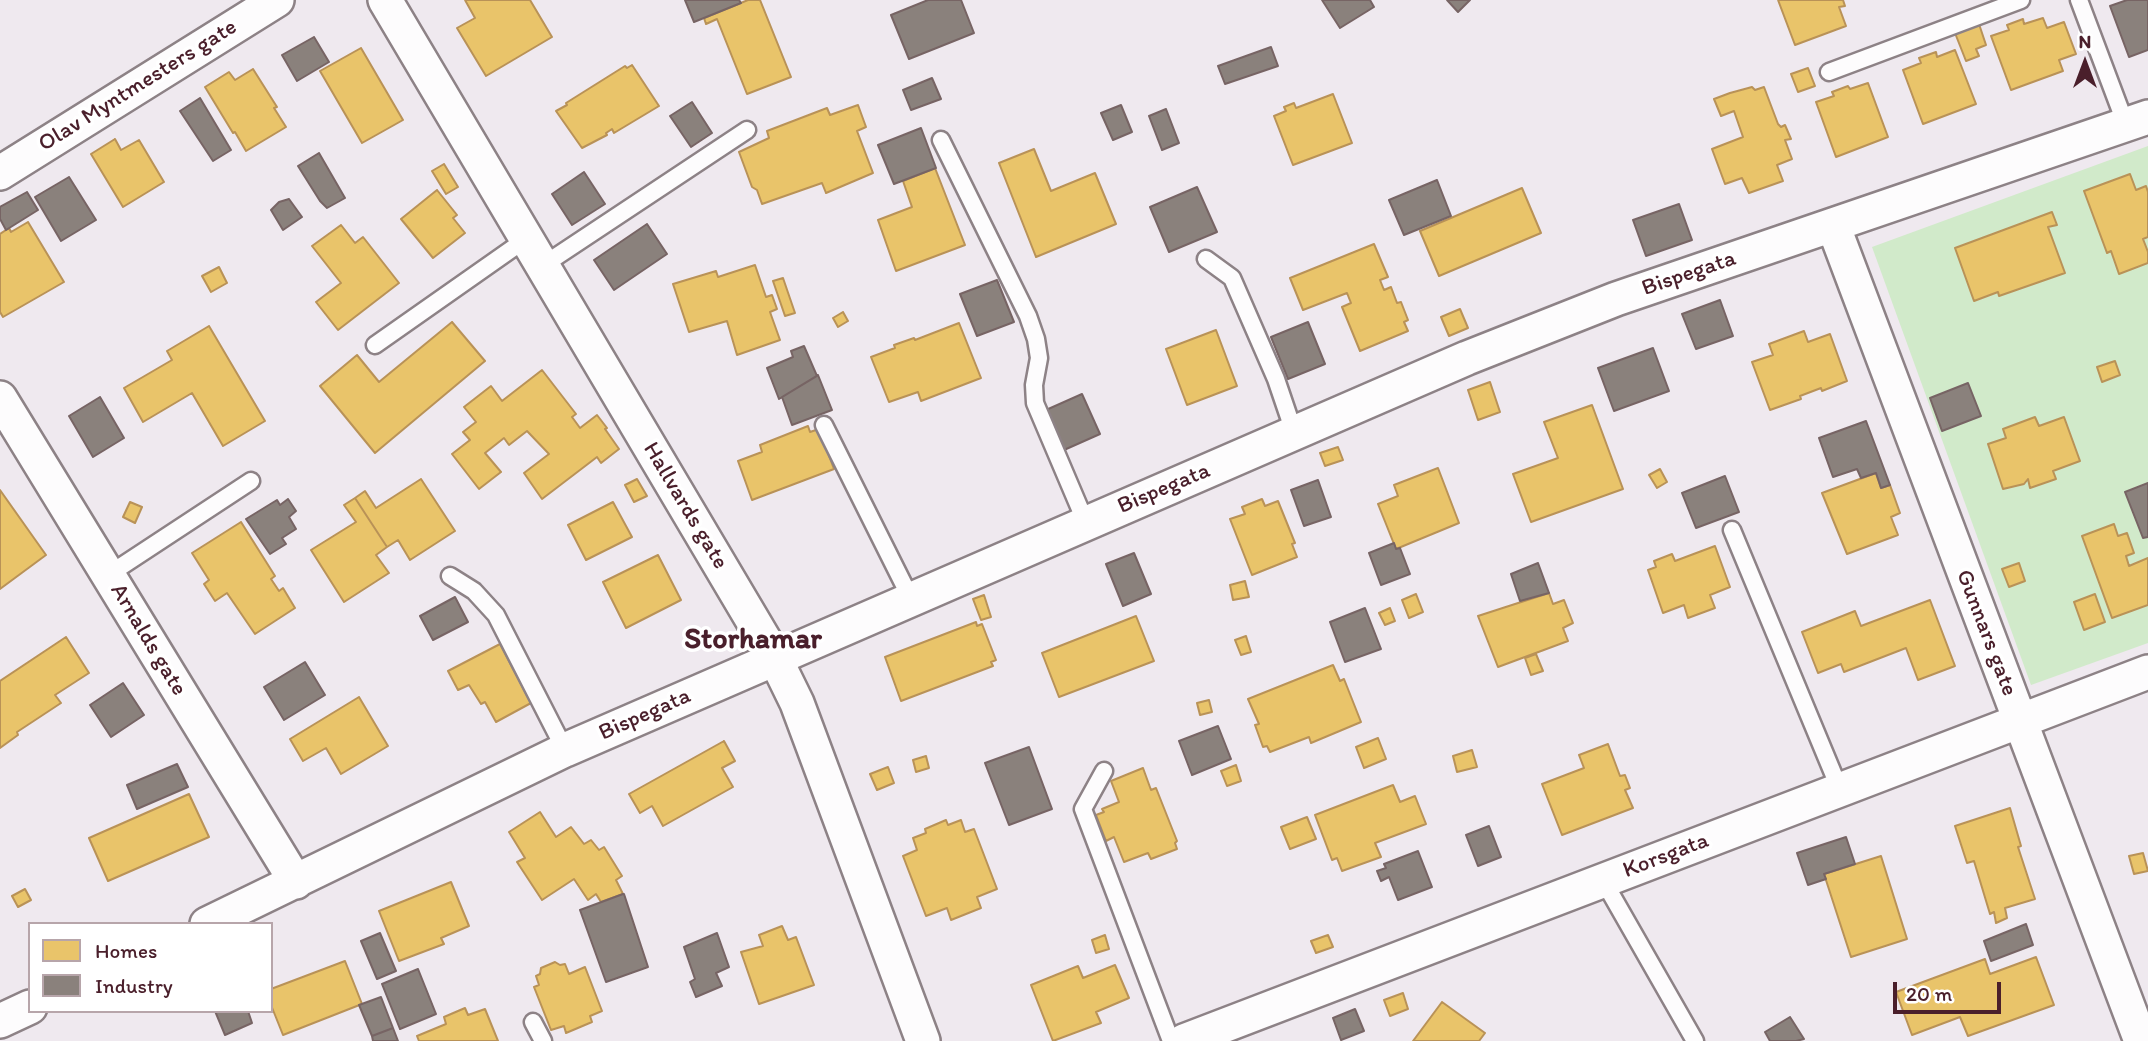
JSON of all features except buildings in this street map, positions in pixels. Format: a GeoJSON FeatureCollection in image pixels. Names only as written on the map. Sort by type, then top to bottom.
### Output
{"type":"FeatureCollection","features":[{"type":"Feature","properties":{"kind":"street","name":"Olav Myntmesters gate"},"geometry":{"type":"LineString","coordinates":[[0,173],[277,0]]}},
{"type":"Feature","properties":{"kind":"street","name":"Hallvards gate"},"geometry":{"type":"LineString","coordinates":[[385,0],[775,658],[797,703],[923,1041]]}},
{"type":"Feature","properties":{"kind":"street","name":"Bispegata"},"geometry":{"type":"LineString","coordinates":[[211,922],[565,750],[1467,358],[1616,299],[2137,121]]}},
{"type":"Feature","properties":{"kind":"street","name":"Gunnars gate"},"geometry":{"type":"LineString","coordinates":[[1833,225],[2141,1041]]}},
{"type":"Feature","properties":{"kind":"street","name":"Arnalds gate"},"geometry":{"type":"LineString","coordinates":[[0,398],[296,882]]}},
{"type":"Feature","properties":{"kind":"street","name":"Korsgata"},"geometry":{"type":"LineString","coordinates":[[1184,1041],[2148,672]]}},
{"type":"Feature","properties":{"kind":"street"},"geometry":{"type":"LineString","coordinates":[[0,1021],[28,1008]]}},
{"type":"Feature","properties":{"kind":"lane"},"geometry":{"type":"LineString","coordinates":[[1829,72],[2021,0]]}},
{"type":"Feature","properties":{"kind":"lane"},"geometry":{"type":"LineString","coordinates":[[2079,0],[2137,121]]}},
{"type":"Feature","properties":{"kind":"lane"},"geometry":{"type":"LineString","coordinates":[[375,345],[747,130]]}},
{"type":"Feature","properties":{"kind":"lane"},"geometry":{"type":"LineString","coordinates":[[941,140],[1028,316],[1036,338],[1038,358],[1034,386],[1035,403],[1086,523]]}},
{"type":"Feature","properties":{"kind":"lane"},"geometry":{"type":"LineString","coordinates":[[1206,259],[1232,278],[1276,379],[1294,432]]}},
{"type":"Feature","properties":{"kind":"lane"},"geometry":{"type":"LineString","coordinates":[[824,425],[911,599]]}},
{"type":"Feature","properties":{"kind":"lane"},"geometry":{"type":"LineString","coordinates":[[108,575],[251,481]]}},
{"type":"Feature","properties":{"kind":"lane"},"geometry":{"type":"LineString","coordinates":[[1732,530],[1840,790]]}},
{"type":"Feature","properties":{"kind":"lane"},"geometry":{"type":"LineString","coordinates":[[450,576],[474,591],[496,615],[565,750]]}},
{"type":"Feature","properties":{"kind":"lane"},"geometry":{"type":"LineString","coordinates":[[1104,771],[1083,809],[1171,1041]]}},
{"type":"Feature","properties":{"kind":"lane"},"geometry":{"type":"LineString","coordinates":[[1603,880],[1695,1041]]}},
{"type":"Feature","properties":{"kind":"lane"},"geometry":{"type":"LineString","coordinates":[[533,1022],[543,1041]]}},
{"type":"Feature","properties":{"kind":"green space"},"geometry":{"type":"Polygon","coordinates":[[[2148,146],[2148,643],[2031,685],[1872,247],[2148,146]]]}},
{"type":"Feature","properties":{"kind":"district","name":"Storhamar"},"geometry":{"type":"Point","coordinates":[753,640]}}]}
